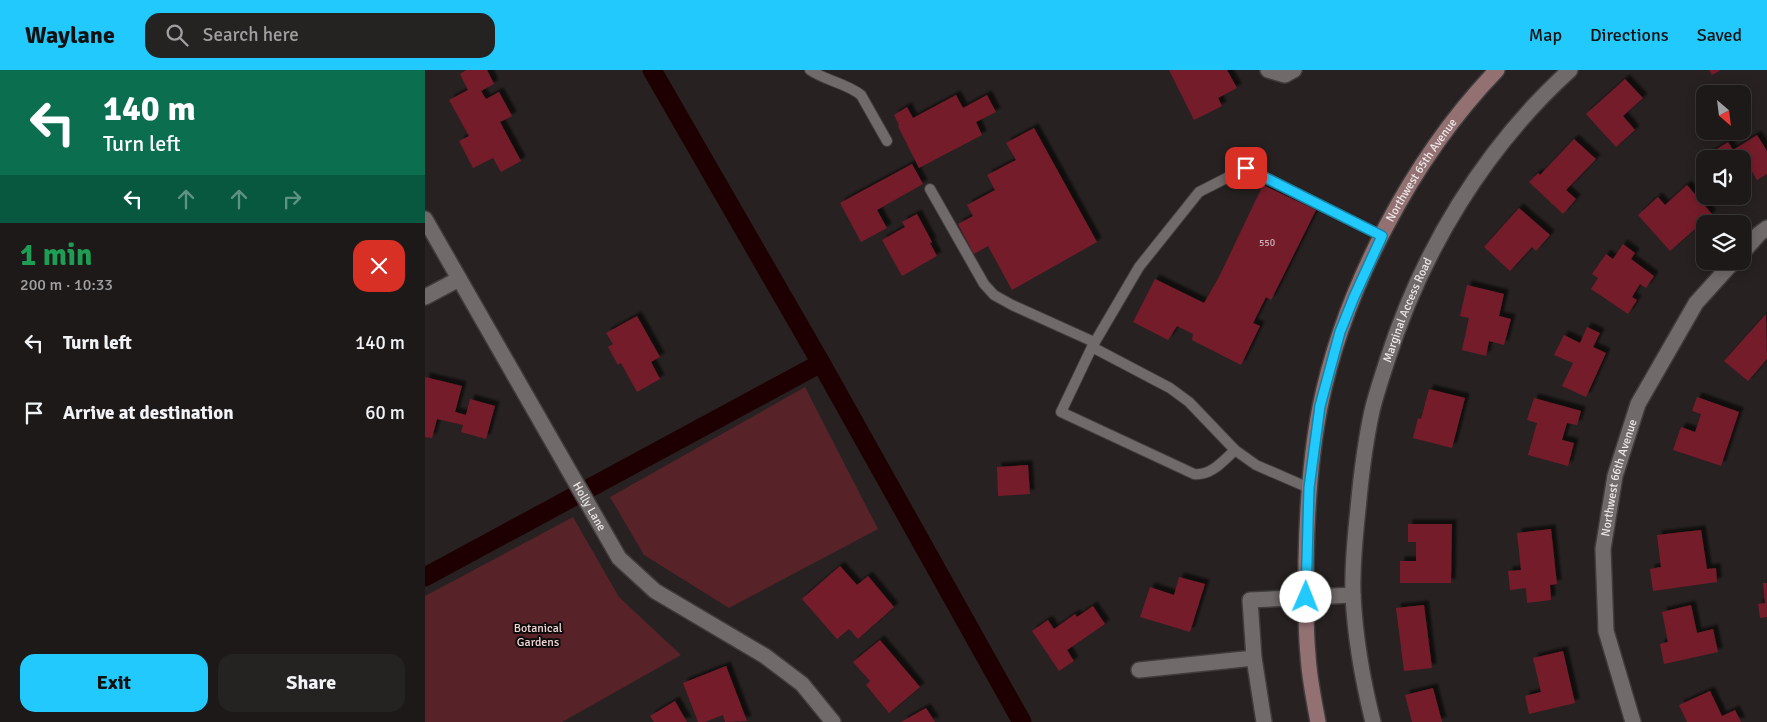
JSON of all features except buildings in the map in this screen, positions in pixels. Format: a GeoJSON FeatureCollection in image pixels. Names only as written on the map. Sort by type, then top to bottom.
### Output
{"type":"FeatureCollection","features":[{"type":"Feature","properties":{"kind":"street"},"geometry":{"type":"LineString","coordinates":[[1268,70],[1289,73]]}},
{"type":"Feature","properties":{"kind":"street","name":"Northwest 65th Avenue"},"geometry":{"type":"LineString","coordinates":[[1318,722],[1308,656],[1306,597],[1309,488],[1320,406],[1340,332],[1382,236],[1432,151],[1459,113],[1497,70]]}},
{"type":"Feature","properties":{"kind":"street","name":"Marginal Access Road"},"geometry":{"type":"LineString","coordinates":[[1373,722],[1365,690],[1353,596],[1361,473],[1372,411],[1395,336],[1412,292],[1434,247],[1458,206],[1486,165],[1533,106],[1570,70]]}},
{"type":"Feature","properties":{"kind":"street","name":"Holly Lane"},"geometry":{"type":"LineString","coordinates":[[425,219],[619,558],[655,591],[765,656],[802,684],[833,722]]}},
{"type":"Feature","properties":{"kind":"street"},"geometry":{"type":"LineString","coordinates":[[1751,243],[1767,228]]}},
{"type":"Feature","properties":{"kind":"street","name":"Northwest 66th Avenue"},"geometry":{"type":"LineString","coordinates":[[1633,722],[1606,631],[1603,549],[1615,476],[1638,404],[1696,303],[1726,270]]}},
{"type":"Feature","properties":{"kind":"street"},"geometry":{"type":"LineString","coordinates":[[425,297],[459,279]]}},
{"type":"Feature","properties":{"kind":"street"},"geometry":{"type":"LineString","coordinates":[[1265,722],[1255,658],[1251,600],[1353,596]]}},
{"type":"Feature","properties":{"kind":"street"},"geometry":{"type":"LineString","coordinates":[[1139,670],[1255,658]]}},
{"type":"Feature","properties":{"kind":"lane"},"geometry":{"type":"LineString","coordinates":[[810,70],[822,78],[854,90],[861,95],[887,142]]}},
{"type":"Feature","properties":{"kind":"lane"},"geometry":{"type":"LineString","coordinates":[[1235,450],[1210,472],[1194,474],[1061,412],[1093,345],[1139,267],[1199,192],[1246,168],[1382,236]]}},
{"type":"Feature","properties":{"kind":"lane"},"geometry":{"type":"LineString","coordinates":[[930,188],[984,284],[994,295],[1093,345],[1170,388],[1189,402],[1235,450],[1256,465],[1309,488]]}},
{"type":"Feature","properties":{"kind":"green space"},"geometry":{"type":"Polygon","coordinates":[[[805,387],[878,529],[729,608],[644,555],[610,497],[805,387]]]}},
{"type":"Feature","properties":{"kind":"green space","name":"Botanical Gardens"},"geometry":{"type":"Polygon","coordinates":[[[573,517],[619,597],[681,655],[562,722],[425,722],[425,596],[573,517]]]}},
{"type":"Feature","properties":{"kind":"waterway"},"geometry":{"type":"LineString","coordinates":[[652,70],[821,363],[1022,722]]}},
{"type":"Feature","properties":{"kind":"waterway"},"geometry":{"type":"LineString","coordinates":[[425,577],[821,363]]}},
{"type":"Feature","properties":{"kind":"route"},"geometry":{"type":"LineString","coordinates":[[1246,168],[1382,236],[1340,332],[1320,406],[1313,448],[1307,514],[1306,597]]}}]}
